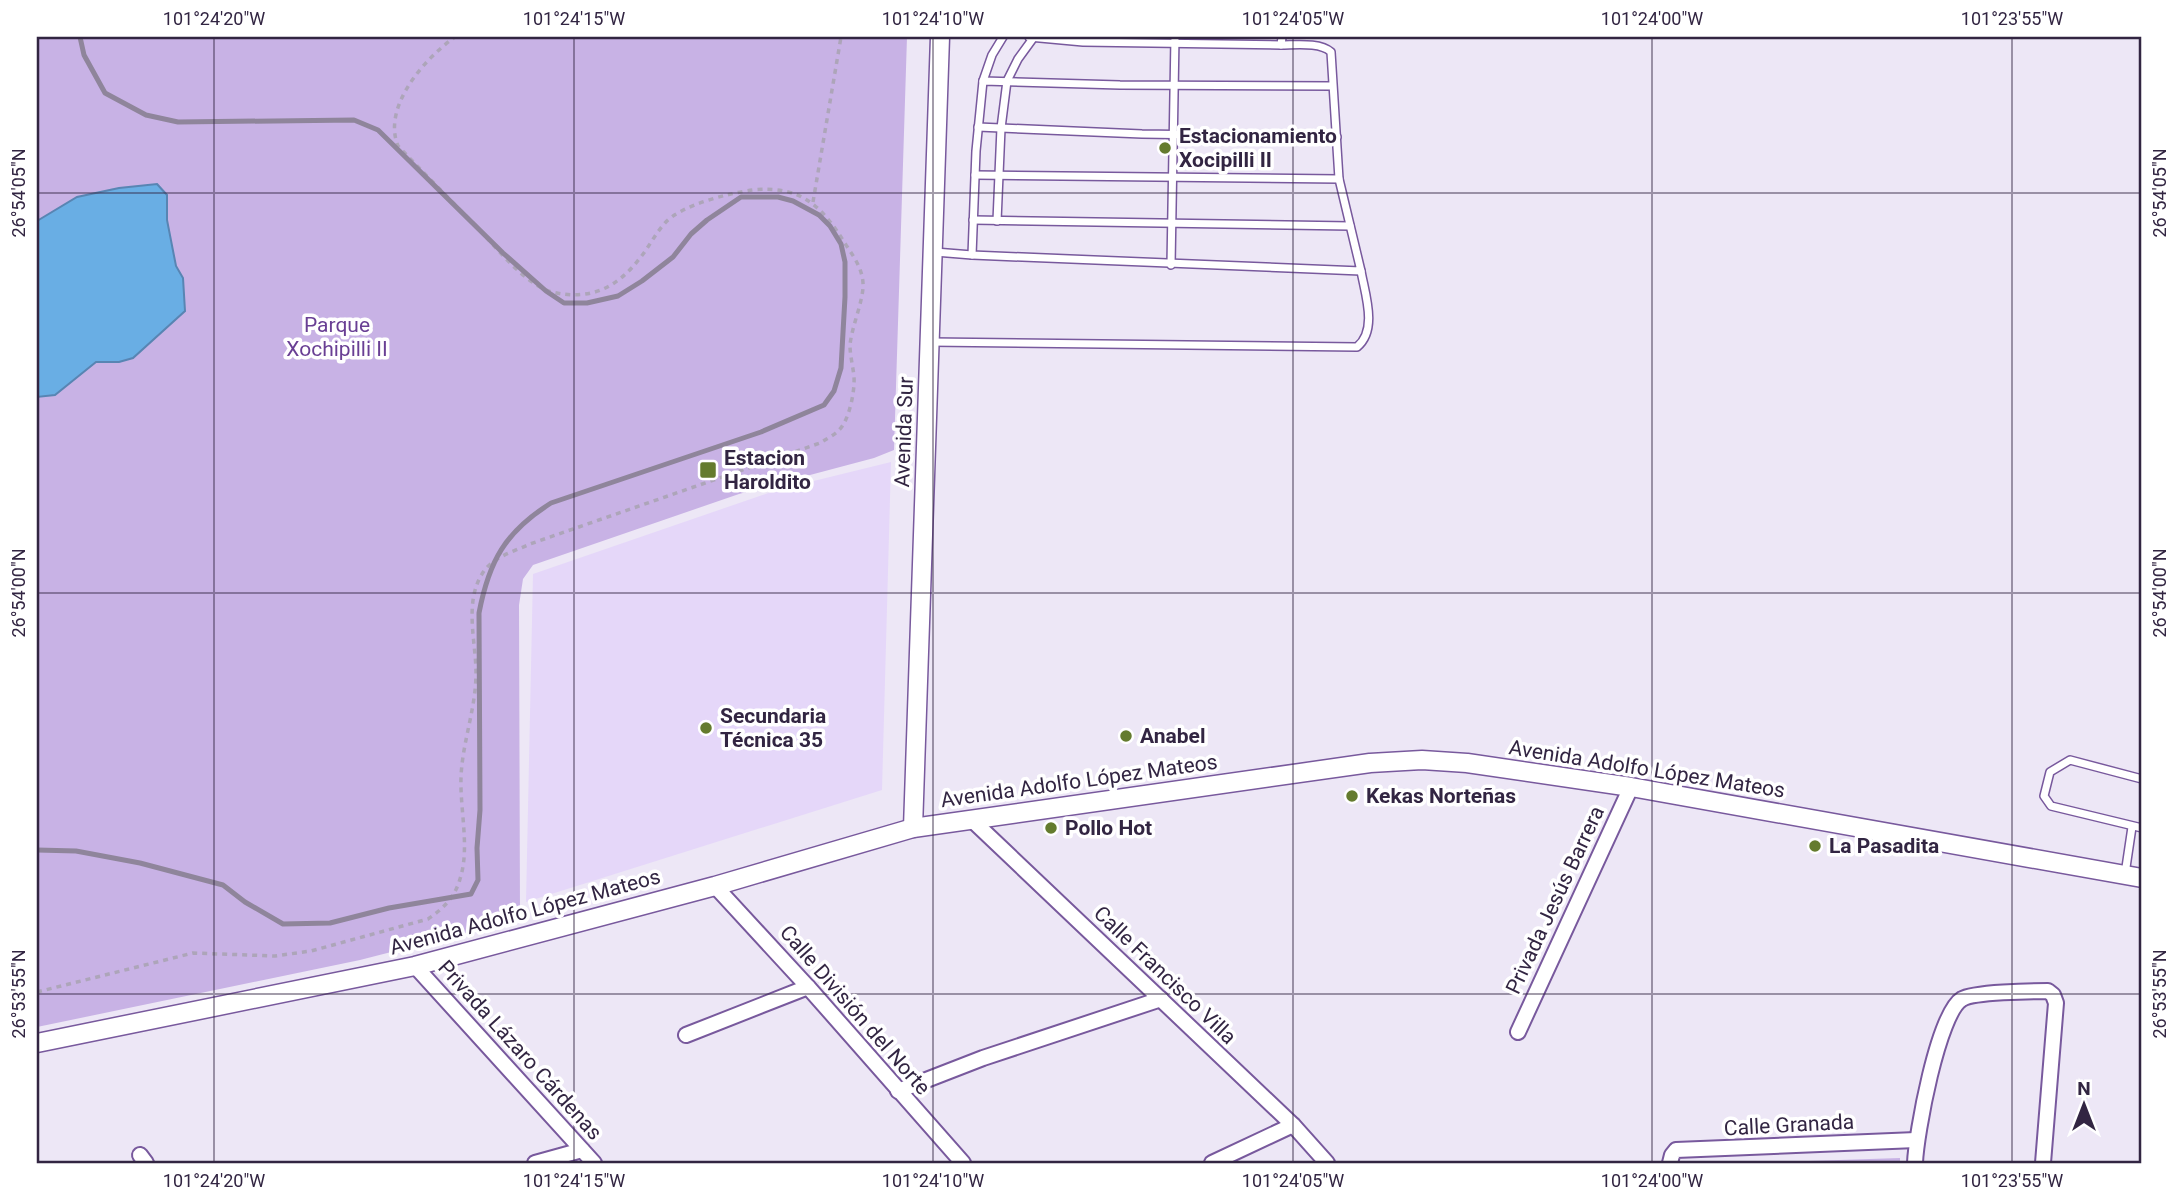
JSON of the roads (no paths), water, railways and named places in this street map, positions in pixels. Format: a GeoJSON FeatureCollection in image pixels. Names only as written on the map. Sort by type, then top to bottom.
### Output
{"type":"FeatureCollection","features":[{"type":"Feature","properties":{"kind":"street","name":"Avenida Sur"},"geometry":{"type":"LineString","coordinates":[[913,828],[940,37]]}},
{"type":"Feature","properties":{"kind":"street","name":"Avenida Adolfo López Mateos"},"geometry":{"type":"LineString","coordinates":[[37,1043],[415,966],[715,886],[913,828],[1370,763],[1422,760],[1466,763],[1631,787],[2133,876]]}},
{"type":"Feature","properties":{"kind":"street","name":"Privada Jesús Barrera"},"geometry":{"type":"LineString","coordinates":[[1518,1032],[1631,787]]}},
{"type":"Feature","properties":{"kind":"street","name":"Calle Francisco Villa"},"geometry":{"type":"LineString","coordinates":[[972,820],[1293,1125],[1327,1163]]}},
{"type":"Feature","properties":{"kind":"street","name":"Calle División del Norte"},"geometry":{"type":"LineString","coordinates":[[715,886],[963,1163]]}},
{"type":"Feature","properties":{"kind":"street","name":"Privada Lázaro Cárdenas"},"geometry":{"type":"LineString","coordinates":[[415,966],[594,1163]]}},
{"type":"Feature","properties":{"kind":"street"},"geometry":{"type":"LineString","coordinates":[[686,1035],[808,987]]}},
{"type":"Feature","properties":{"kind":"street"},"geometry":{"type":"LineString","coordinates":[[1915,1163],[1916,1140],[1925,1092],[1953,1009],[1962,999],[1971,996],[2048,991],[2056,1003],[2043,1163]]}},
{"type":"Feature","properties":{"kind":"street"},"geometry":{"type":"LineString","coordinates":[[898,1091],[983,1058],[1161,999]]}},
{"type":"Feature","properties":{"kind":"street"},"geometry":{"type":"LineString","coordinates":[[1212,1163],[1293,1125]]}},
{"type":"Feature","properties":{"kind":"street","name":"Calle Granada"},"geometry":{"type":"LineString","coordinates":[[1670,1162],[1676,1150],[1916,1140]]}},
{"type":"Feature","properties":{"kind":"street"},"geometry":{"type":"LineString","coordinates":[[536,1163],[582,1150]]}},
{"type":"Feature","properties":{"kind":"lane"},"geometry":{"type":"LineString","coordinates":[[972,255],[983,81],[992,55],[1003,37]]}},
{"type":"Feature","properties":{"kind":"lane"},"geometry":{"type":"LineString","coordinates":[[929,342],[1357,347],[1364,341],[1368,327],[1361,271],[1339,179],[1333,60],[1331,52],[1326,48],[1282,41],[1083,42],[1032,37],[1007,81],[1001,128],[996,220]]}},
{"type":"Feature","properties":{"kind":"lane"},"geometry":{"type":"LineString","coordinates":[[1171,265],[1175,40]]}},
{"type":"Feature","properties":{"kind":"lane"},"geometry":{"type":"LineString","coordinates":[[983,81],[1334,86]]}},
{"type":"Feature","properties":{"kind":"lane"},"geometry":{"type":"LineString","coordinates":[[978,127],[1173,135],[1337,137]]}},
{"type":"Feature","properties":{"kind":"lane"},"geometry":{"type":"LineString","coordinates":[[975,175],[1339,179]]}},
{"type":"Feature","properties":{"kind":"lane"},"geometry":{"type":"LineString","coordinates":[[973,220],[1350,226]]}},
{"type":"Feature","properties":{"kind":"lane"},"geometry":{"type":"LineString","coordinates":[[933,251],[1171,265],[1361,271]]}},
{"type":"Feature","properties":{"kind":"lane"},"geometry":{"type":"LineString","coordinates":[[2142,779],[2070,760],[2050,772],[2044,796],[2051,806],[2142,828]]}},
{"type":"Feature","properties":{"kind":"lane"},"geometry":{"type":"LineString","coordinates":[[2132,827],[2133,876]]}},
{"type":"Feature","properties":{"kind":"water"},"geometry":{"type":"Polygon","coordinates":[[[157,184],[167,195],[167,220],[176,266],[183,278],[185,311],[133,358],[119,362],[96,362],[55,395],[37,397],[37,221],[77,197],[119,188],[157,184]]]}},
{"type":"Feature","properties":{"kind":"railway"},"geometry":{"type":"LineString","coordinates":[[37,850],[76,851],[140,863],[223,885],[245,902],[283,924],[330,923],[389,908],[471,894],[478,880],[480,810],[479,613],[488,578],[502,549],[522,525],[551,503],[761,432],[824,405],[834,391],[841,368],[845,297],[845,262],[841,244],[830,226],[819,215],[793,201],[778,197],[741,197],[691,234],[673,257],[618,296],[587,303],[564,303],[546,291],[503,253],[378,130],[354,120],[178,122],[146,115],[105,93],[84,55],[80,37]]}},
{"type":"Feature","properties":{"kind":"place","name":"Estacionamiento Xocipilli II"},"geometry":{"type":"Point","coordinates":[1165,148]}},
{"type":"Feature","properties":{"kind":"place","name":"Estacion Haroldito"},"geometry":{"type":"Point","coordinates":[708,470]}},
{"type":"Feature","properties":{"kind":"place","name":"Secundaria Técnica 35"},"geometry":{"type":"Point","coordinates":[706,728]}},
{"type":"Feature","properties":{"kind":"place","name":"Anabel"},"geometry":{"type":"Point","coordinates":[1126,736]}},
{"type":"Feature","properties":{"kind":"place","name":"Kekas Norteñas"},"geometry":{"type":"Point","coordinates":[1352,796]}},
{"type":"Feature","properties":{"kind":"place","name":"Pollo Hot"},"geometry":{"type":"Point","coordinates":[1051,828]}},
{"type":"Feature","properties":{"kind":"place","name":"La Pasadita"},"geometry":{"type":"Point","coordinates":[1815,846]}},
{"type":"Feature","properties":{"kind":"park label","name":"Parque Xochipilli II"},"geometry":{"type":"Point","coordinates":[337,337]}}]}
